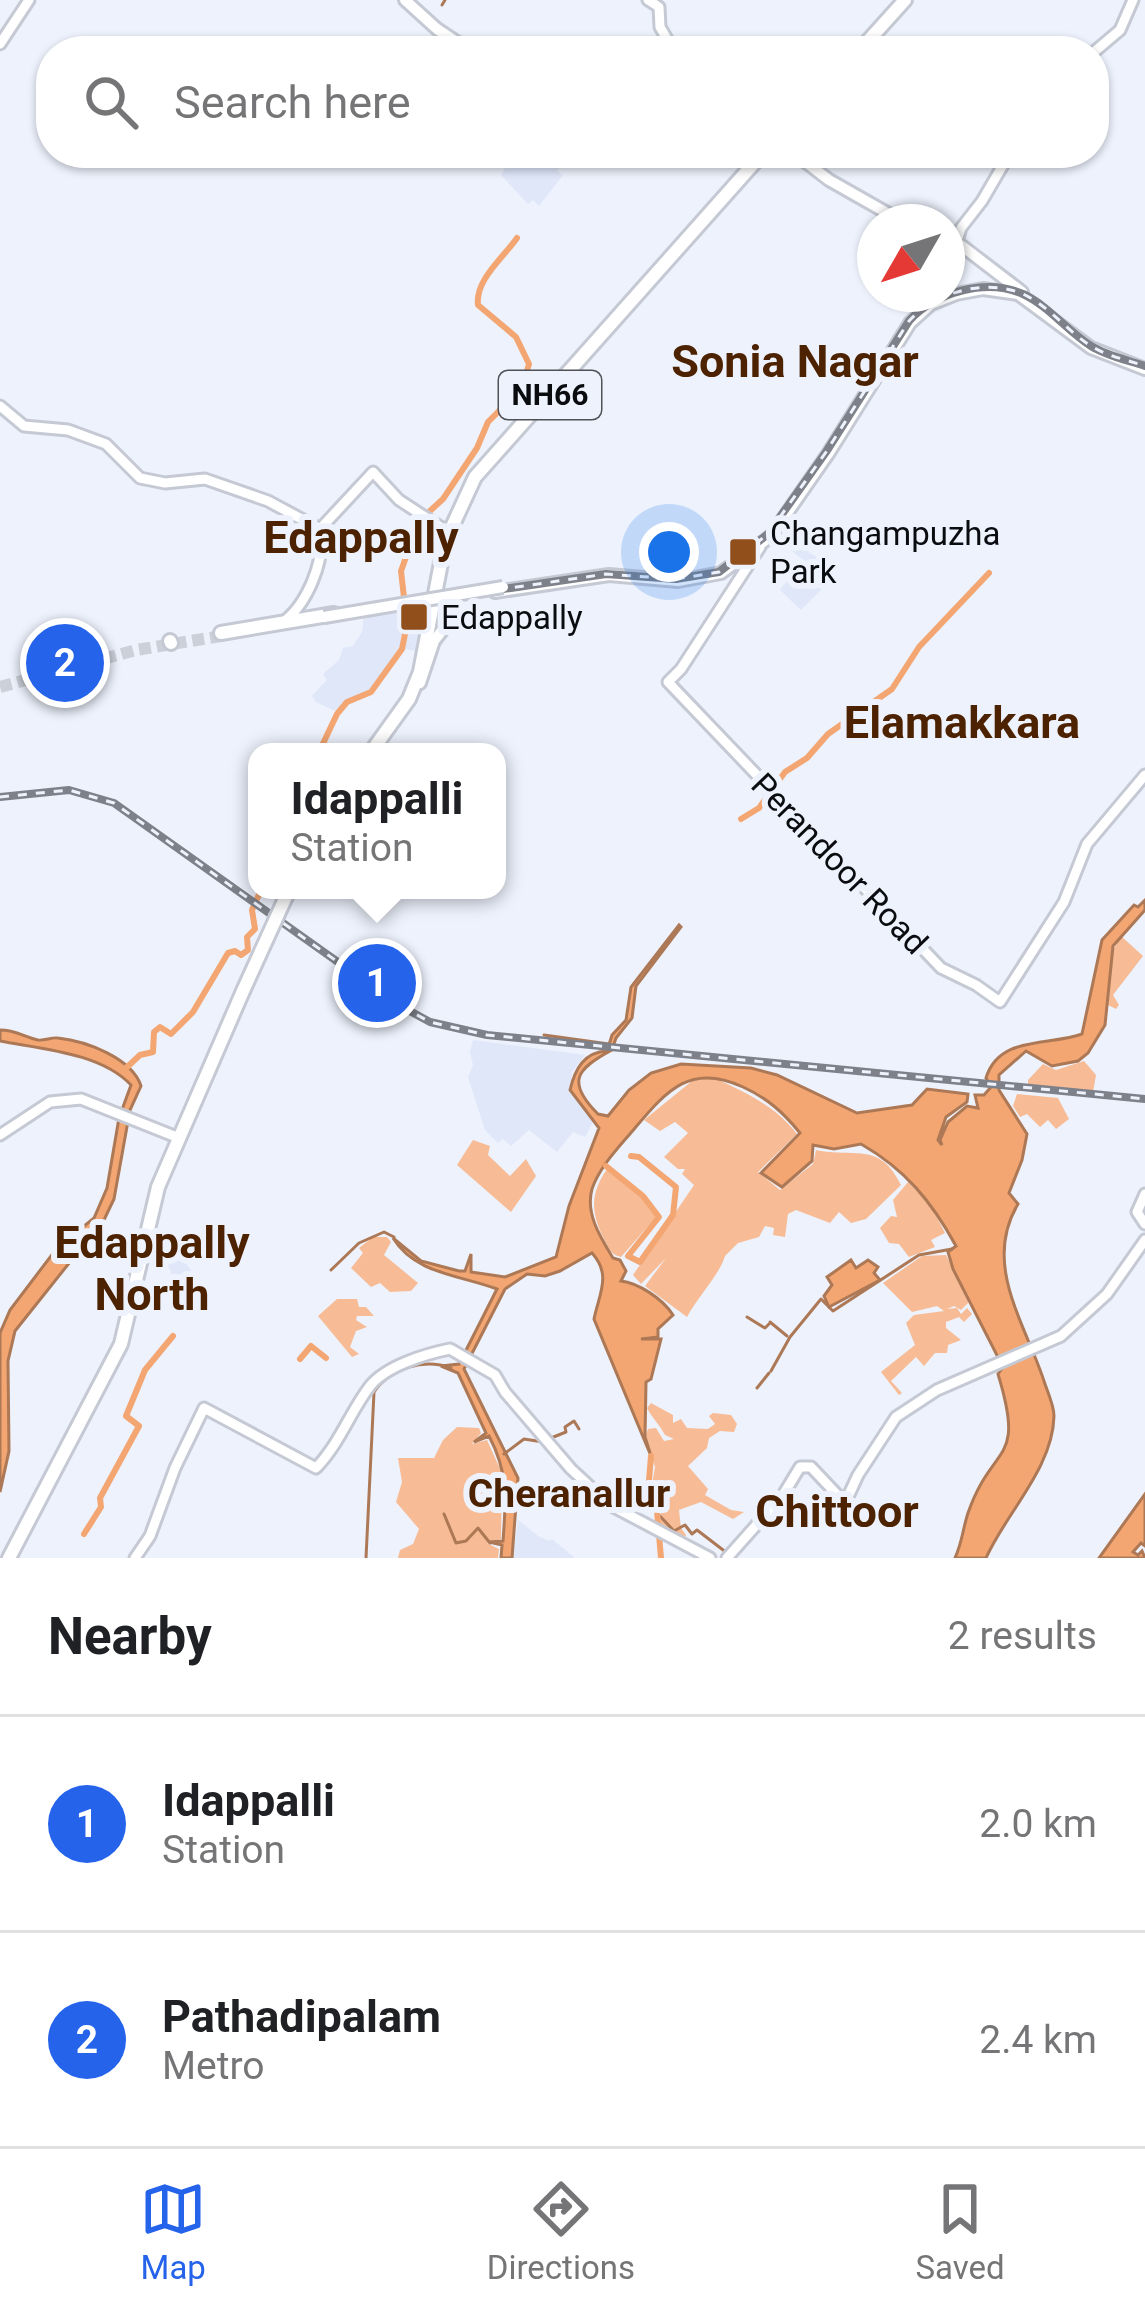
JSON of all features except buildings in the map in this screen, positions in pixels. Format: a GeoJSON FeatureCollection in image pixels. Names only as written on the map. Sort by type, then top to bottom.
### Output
{"type":"FeatureCollection","features":[{"type":"Feature","properties":{"kind":"highway"},"geometry":{"type":"LineString","coordinates":[[870,36],[903,0]]}},
{"type":"Feature","properties":{"kind":"highway","name":"NH66"},"geometry":{"type":"LineString","coordinates":[[391,727],[416,683],[425,646],[427,602],[460,503],[504,444],[752,168]]}},
{"type":"Feature","properties":{"kind":"highway","name":"NH66"},"geometry":{"type":"LineString","coordinates":[[378,743],[418,684],[427,661],[427,602],[450,533],[468,498],[522,418],[599,339]]}},
{"type":"Feature","properties":{"kind":"highway"},"geometry":{"type":"LineString","coordinates":[[325,618],[295,617],[221,635],[427,602]]}},
{"type":"Feature","properties":{"kind":"highway"},"geometry":{"type":"LineString","coordinates":[[9,1558],[121,1344],[158,1187],[285,899]]}},
{"type":"Feature","properties":{"kind":"main road"},"geometry":{"type":"LineString","coordinates":[[0,44],[31,0]]}},
{"type":"Feature","properties":{"kind":"main road"},"geometry":{"type":"LineString","coordinates":[[403,0],[447,36]]}},
{"type":"Feature","properties":{"kind":"main road"},"geometry":{"type":"LineString","coordinates":[[648,0],[659,7],[665,36]]}},
{"type":"Feature","properties":{"kind":"main road"},"geometry":{"type":"LineString","coordinates":[[1109,39],[1120,30],[1133,0]]}},
{"type":"Feature","properties":{"kind":"main road"},"geometry":{"type":"LineString","coordinates":[[811,168],[867,204]]}},
{"type":"Feature","properties":{"kind":"main road"},"geometry":{"type":"LineString","coordinates":[[965,223],[1001,168]]}},
{"type":"Feature","properties":{"kind":"main road"},"geometry":{"type":"LineString","coordinates":[[965,251],[1098,351],[1145,367]]}},
{"type":"Feature","properties":{"kind":"main road"},"geometry":{"type":"LineString","coordinates":[[965,290],[1022,293]]}},
{"type":"Feature","properties":{"kind":"main road"},"geometry":{"type":"LineString","coordinates":[[549,581],[609,575],[710,578],[759,545],[779,520],[910,322],[924,309],[974,290],[1022,293]]}},
{"type":"Feature","properties":{"kind":"main road"},"geometry":{"type":"LineString","coordinates":[[832,444],[898,334],[916,312]]}},
{"type":"Feature","properties":{"kind":"main road"},"geometry":{"type":"LineString","coordinates":[[0,406],[24,426],[68,430],[106,444],[140,478],[164,483],[205,479],[259,497],[320,529]]}},
{"type":"Feature","properties":{"kind":"main road"},"geometry":{"type":"LineString","coordinates":[[320,529],[373,472],[419,516],[445,530]]}},
{"type":"Feature","properties":{"kind":"main road"},"geometry":{"type":"LineString","coordinates":[[295,617],[316,568],[320,529]]}},
{"type":"Feature","properties":{"kind":"main road","name":"Perandoor Road"},"geometry":{"type":"LineString","coordinates":[[759,545],[681,669],[668,682],[941,968],[999,1003],[1064,902],[1087,844],[1145,775]]}},
{"type":"Feature","properties":{"kind":"main road"},"geometry":{"type":"LineString","coordinates":[[325,618],[549,581],[627,573],[646,577]]}},
{"type":"Feature","properties":{"kind":"main road"},"geometry":{"type":"LineString","coordinates":[[427,602],[503,589]]}},
{"type":"Feature","properties":{"kind":"main road"},"geometry":{"type":"LineString","coordinates":[[418,684],[434,641],[453,617],[427,602]]}},
{"type":"Feature","properties":{"kind":"main road"},"geometry":{"type":"LineString","coordinates":[[0,1135],[50,1102],[80,1099],[179,1138]]}},
{"type":"Feature","properties":{"kind":"main road"},"geometry":{"type":"LineString","coordinates":[[1145,1194],[1137,1212],[1145,1224]]}},
{"type":"Feature","properties":{"kind":"main road"},"geometry":{"type":"LineString","coordinates":[[727,1558],[783,1495],[800,1467],[811,1467],[845,1503],[896,1418],[937,1390],[1060,1336],[1107,1294],[1145,1240]]}},
{"type":"Feature","properties":{"kind":"main road"},"geometry":{"type":"LineString","coordinates":[[135,1558],[205,1408],[316,1468],[348,1427],[371,1384],[398,1366],[442,1350],[495,1375],[505,1393],[600,1497],[710,1558]]}},
{"type":"Feature","properties":{"kind":"shaded area"},"geometry":{"type":"Polygon","coordinates":[[[505,168],[559,168],[563,175],[539,206],[533,200],[528,204],[501,175],[505,168]]]}},
{"type":"Feature","properties":{"kind":"shaded area"},"geometry":{"type":"Polygon","coordinates":[[[790,512],[816,541],[808,552],[833,566],[823,588],[801,610],[780,590],[803,560],[773,535],[790,512]]]}},
{"type":"Feature","properties":{"kind":"shaded area"},"geometry":{"type":"Polygon","coordinates":[[[400,612],[402,624],[424,630],[421,652],[400,648],[369,690],[335,711],[316,702],[312,696],[327,680],[323,674],[339,660],[343,648],[353,646],[362,632],[364,615],[400,612]]]}},
{"type":"Feature","properties":{"kind":"shaded area"},"geometry":{"type":"Polygon","coordinates":[[[1145,900],[1145,910],[1113,946],[1105,1025],[1088,1053],[1078,1061],[1052,1066],[1026,1051],[999,1075],[999,1090],[1027,1134],[1009,1193],[1018,1204],[1008,1226],[1005,1271],[1054,1416],[1046,1454],[986,1558],[955,1558],[978,1490],[1007,1439],[1009,1424],[998,1374],[1003,1367],[953,1269],[948,1252],[956,1246],[947,1230],[904,1176],[861,1144],[834,1149],[813,1145],[812,1161],[782,1187],[761,1173],[800,1133],[760,1096],[709,1078],[682,1084],[658,1102],[605,1165],[590,1198],[599,1234],[626,1271],[621,1281],[649,1292],[673,1315],[658,1329],[658,1337],[641,1339],[661,1339],[651,1379],[646,1382],[645,1437],[651,1456],[594,1319],[603,1277],[592,1253],[545,1276],[527,1274],[505,1289],[464,1369],[518,1478],[512,1558],[501,1558],[502,1545],[489,1542],[503,1541],[500,1463],[489,1436],[474,1442],[486,1433],[458,1373],[441,1366],[459,1364],[497,1289],[426,1266],[393,1238],[421,1261],[465,1271],[471,1254],[471,1272],[505,1277],[556,1257],[569,1206],[599,1128],[570,1090],[575,1075],[587,1058],[607,1051],[612,1035],[626,1020],[631,987],[679,925],[636,986],[632,1018],[612,1050],[580,1077],[582,1093],[598,1114],[608,1116],[651,1073],[681,1064],[751,1068],[777,1075],[857,1113],[912,1105],[927,1089],[968,1094],[967,1102],[946,1117],[938,1140],[942,1145],[948,1122],[967,1106],[978,1108],[975,1095],[984,1095],[991,1087],[986,1078],[1002,1055],[1027,1044],[1082,1034],[1102,940],[1134,905],[1145,900]]]}},
{"type":"Feature","properties":{"kind":"shaded area"},"geometry":{"type":"Polygon","coordinates":[[[1121,936],[1143,956],[1113,995],[1119,1005],[1116,1009],[1108,1005],[1111,954],[1121,936]]]}},
{"type":"Feature","properties":{"kind":"shaded area"},"geometry":{"type":"Polygon","coordinates":[[[0,1030],[94,1047],[128,1067],[141,1086],[130,1110],[114,1199],[93,1243],[70,1262],[15,1331],[8,1361],[9,1451],[0,1492],[0,1333],[10,1310],[57,1248],[94,1218],[107,1188],[119,1118],[131,1085],[87,1059],[0,1041],[0,1030]]]}},
{"type":"Feature","properties":{"kind":"shaded area"},"geometry":{"type":"Polygon","coordinates":[[[473,1040],[585,1055],[572,1072],[569,1091],[594,1120],[585,1137],[573,1132],[557,1152],[529,1130],[511,1146],[503,1139],[498,1143],[485,1130],[468,1077],[473,1040]]]}},
{"type":"Feature","properties":{"kind":"shaded area"},"geometry":{"type":"Polygon","coordinates":[[[1084,1061],[1096,1075],[1093,1092],[1028,1085],[1043,1064],[1056,1070],[1084,1061]]]}},
{"type":"Feature","properties":{"kind":"shaded area"},"geometry":{"type":"Polygon","coordinates":[[[712,1077],[769,1107],[797,1134],[758,1172],[780,1190],[813,1164],[816,1150],[875,1157],[893,1171],[901,1185],[866,1219],[851,1223],[839,1212],[830,1223],[796,1210],[788,1214],[785,1237],[773,1235],[774,1228],[765,1226],[759,1237],[738,1243],[725,1256],[687,1317],[645,1286],[666,1258],[641,1284],[633,1275],[694,1185],[682,1174],[685,1169],[664,1157],[688,1133],[675,1122],[660,1131],[644,1120],[692,1081],[712,1077]]]}},
{"type":"Feature","properties":{"kind":"shaded area"},"geometry":{"type":"Polygon","coordinates":[[[1017,1094],[1058,1098],[1069,1119],[1056,1129],[1048,1120],[1040,1127],[1027,1114],[1020,1117],[1013,1106],[1017,1094]]]}},
{"type":"Feature","properties":{"kind":"shaded area"},"geometry":{"type":"Polygon","coordinates":[[[473,1140],[490,1146],[488,1155],[510,1176],[526,1159],[536,1176],[511,1212],[457,1165],[473,1140]]]}},
{"type":"Feature","properties":{"kind":"shaded area"},"geometry":{"type":"Polygon","coordinates":[[[607,1169],[640,1194],[656,1217],[621,1257],[609,1248],[595,1211],[595,1195],[607,1169]]]}},
{"type":"Feature","properties":{"kind":"shaded area"},"geometry":{"type":"Polygon","coordinates":[[[908,1182],[930,1204],[945,1233],[931,1240],[935,1247],[909,1257],[899,1244],[889,1243],[880,1228],[891,1216],[897,1217],[893,1200],[908,1182]]]}},
{"type":"Feature","properties":{"kind":"shaded area"},"geometry":{"type":"Polygon","coordinates":[[[168,1237],[194,1255],[187,1265],[196,1276],[185,1290],[173,1280],[170,1269],[153,1259],[168,1237]]]}},
{"type":"Feature","properties":{"kind":"shaded area"},"geometry":{"type":"Polygon","coordinates":[[[373,1237],[387,1237],[391,1242],[384,1255],[418,1283],[411,1291],[390,1292],[380,1283],[371,1287],[351,1268],[363,1253],[359,1248],[373,1237]]]}},
{"type":"Feature","properties":{"kind":"shaded area"},"geometry":{"type":"Polygon","coordinates":[[[946,1255],[969,1302],[961,1310],[954,1306],[947,1309],[957,1308],[961,1314],[967,1308],[972,1314],[964,1322],[959,1317],[946,1322],[946,1328],[961,1340],[948,1345],[947,1353],[935,1353],[924,1366],[916,1357],[891,1381],[899,1395],[881,1372],[915,1345],[906,1323],[914,1315],[944,1311],[937,1306],[912,1312],[883,1283],[922,1256],[946,1255]]]}},
{"type":"Feature","properties":{"kind":"shaded area"},"geometry":{"type":"Polygon","coordinates":[[[851,1260],[856,1268],[868,1260],[878,1267],[874,1273],[880,1280],[829,1307],[824,1296],[832,1285],[827,1277],[851,1260]]]}},
{"type":"Feature","properties":{"kind":"shaded area"},"geometry":{"type":"Polygon","coordinates":[[[337,1299],[357,1299],[359,1307],[366,1307],[374,1316],[357,1316],[367,1327],[356,1331],[350,1347],[359,1354],[352,1357],[318,1316],[337,1299]]]}},
{"type":"Feature","properties":{"kind":"shaded area"},"geometry":{"type":"Polygon","coordinates":[[[651,1403],[673,1415],[673,1423],[681,1419],[687,1428],[708,1429],[715,1424],[709,1416],[713,1413],[731,1415],[737,1424],[734,1432],[720,1431],[709,1438],[707,1448],[688,1466],[708,1489],[705,1495],[744,1512],[733,1519],[701,1502],[679,1510],[684,1539],[661,1526],[661,1509],[651,1491],[655,1467],[645,1437],[648,1429],[656,1428],[664,1441],[674,1439],[665,1435],[649,1412],[651,1403]]]}},
{"type":"Feature","properties":{"kind":"shaded area"},"geometry":{"type":"Polygon","coordinates":[[[457,1427],[479,1428],[481,1433],[472,1444],[487,1440],[502,1473],[501,1539],[487,1543],[499,1549],[498,1558],[398,1558],[400,1550],[413,1544],[419,1529],[396,1502],[402,1482],[398,1458],[434,1458],[457,1427]]]}},
{"type":"Feature","properties":{"kind":"shaded area"},"geometry":{"type":"Polygon","coordinates":[[[1145,1494],[1145,1546],[1141,1543],[1133,1552],[1142,1551],[1145,1558],[1099,1558],[1145,1494]]]}},
{"type":"Feature","properties":{"kind":"shaded area"},"geometry":{"type":"Polygon","coordinates":[[[518,1520],[538,1536],[552,1539],[575,1558],[513,1558],[518,1520]]]}},
{"type":"Feature","properties":{"kind":"waterway"},"geometry":{"type":"LineString","coordinates":[[442,5],[445,0]]}},
{"type":"Feature","properties":{"kind":"waterway"},"geometry":{"type":"LineString","coordinates":[[323,743],[347,702],[371,692],[402,649],[407,624],[401,571],[419,521],[443,499],[477,448],[488,422],[525,378],[529,364],[516,337],[478,305],[485,278],[517,238]]}},
{"type":"Feature","properties":{"kind":"waterway"},"geometry":{"type":"LineString","coordinates":[[741,819],[759,808],[785,772],[807,758],[828,734],[892,689],[919,647],[989,573]]}},
{"type":"Feature","properties":{"kind":"waterway"},"geometry":{"type":"LineString","coordinates":[[125,1069],[140,1055],[153,1052],[154,1032],[160,1027],[171,1034],[193,1012],[228,953],[241,955],[248,950],[257,899]]}},
{"type":"Feature","properties":{"kind":"waterway"},"geometry":{"type":"LineString","coordinates":[[544,1035],[609,1044]]}},
{"type":"Feature","properties":{"kind":"waterway"},"geometry":{"type":"LineString","coordinates":[[606,1166],[643,1196],[659,1217],[628,1256],[640,1262],[673,1215],[676,1187],[639,1157],[631,1156]]}},
{"type":"Feature","properties":{"kind":"waterway"},"geometry":{"type":"LineString","coordinates":[[331,1270],[359,1243],[384,1232],[394,1237]]}},
{"type":"Feature","properties":{"kind":"waterway"},"geometry":{"type":"LineString","coordinates":[[771,1371],[790,1337],[821,1299],[833,1311],[919,1255],[952,1249]]}},
{"type":"Feature","properties":{"kind":"waterway"},"geometry":{"type":"LineString","coordinates":[[747,1317],[765,1328],[769,1324]]}},
{"type":"Feature","properties":{"kind":"waterway"},"geometry":{"type":"LineString","coordinates":[[770,1322],[787,1336]]}},
{"type":"Feature","properties":{"kind":"waterway"},"geometry":{"type":"LineString","coordinates":[[84,1534],[139,1426],[126,1416],[145,1370],[173,1336]]}},
{"type":"Feature","properties":{"kind":"waterway"},"geometry":{"type":"LineString","coordinates":[[300,1359],[311,1346],[326,1358]]}},
{"type":"Feature","properties":{"kind":"waterway"},"geometry":{"type":"LineString","coordinates":[[366,1558],[374,1392],[408,1367],[451,1368]]}},
{"type":"Feature","properties":{"kind":"waterway"},"geometry":{"type":"LineString","coordinates":[[757,1388],[769,1373]]}},
{"type":"Feature","properties":{"kind":"waterway"},"geometry":{"type":"LineString","coordinates":[[551,1438],[566,1432],[565,1427],[574,1421],[579,1429]]}},
{"type":"Feature","properties":{"kind":"waterway"},"geometry":{"type":"LineString","coordinates":[[504,1454],[524,1439],[543,1442]]}},
{"type":"Feature","properties":{"kind":"waterway"},"geometry":{"type":"LineString","coordinates":[[651,1456],[648,1493],[657,1511],[661,1558]]}},
{"type":"Feature","properties":{"kind":"waterway"},"geometry":{"type":"LineString","coordinates":[[657,1513],[674,1531],[685,1525],[692,1534],[697,1530],[727,1553]]}},
{"type":"Feature","properties":{"kind":"waterway"},"geometry":{"type":"LineString","coordinates":[[444,1514],[456,1543],[466,1541],[478,1528],[490,1543]]}},
{"type":"Feature","properties":{"kind":"tunnel"},"geometry":{"type":"LineString","coordinates":[[0,687],[136,650],[221,636]]}},
{"type":"Feature","properties":{"kind":"railway"},"geometry":{"type":"LineString","coordinates":[[408,603],[606,574],[676,579],[719,572],[768,534],[909,321],[947,295],[993,287],[1023,294],[1091,346],[1145,366]]}},
{"type":"Feature","properties":{"kind":"railway"},"geometry":{"type":"LineString","coordinates":[[0,797],[69,790],[114,803],[248,898]]}},
{"type":"Feature","properties":{"kind":"railway"},"geometry":{"type":"LineString","coordinates":[[249,899],[397,1004],[430,1022],[487,1035],[1145,1099]]}},
{"type":"Feature","properties":{"kind":"place","name":"Changampuzha Park"},"geometry":{"type":"Point","coordinates":[743,552]}},
{"type":"Feature","properties":{"kind":"place","name":"Edappally"},"geometry":{"type":"Point","coordinates":[414,617]}},
{"type":"Feature","properties":{"kind":"place","name":"Pathadipalam"},"geometry":{"type":"Point","coordinates":[65,663]}},
{"type":"Feature","properties":{"kind":"place","name":"Idappalli"},"geometry":{"type":"Point","coordinates":[377,983]}},
{"type":"Feature","properties":{"kind":"district","name":"Sonia Nagar"},"geometry":{"type":"Point","coordinates":[795,361]}},
{"type":"Feature","properties":{"kind":"district","name":"Edappally"},"geometry":{"type":"Point","coordinates":[361,537]}},
{"type":"Feature","properties":{"kind":"district","name":"Elamakkara"},"geometry":{"type":"Point","coordinates":[962,722]}},
{"type":"Feature","properties":{"kind":"district","name":"Edappally North"},"geometry":{"type":"Point","coordinates":[152,1268]}},
{"type":"Feature","properties":{"kind":"district","name":"Cheranallur"},"geometry":{"type":"Point","coordinates":[569,1493]}},
{"type":"Feature","properties":{"kind":"district","name":"Chittoor"},"geometry":{"type":"Point","coordinates":[837,1511]}}]}
